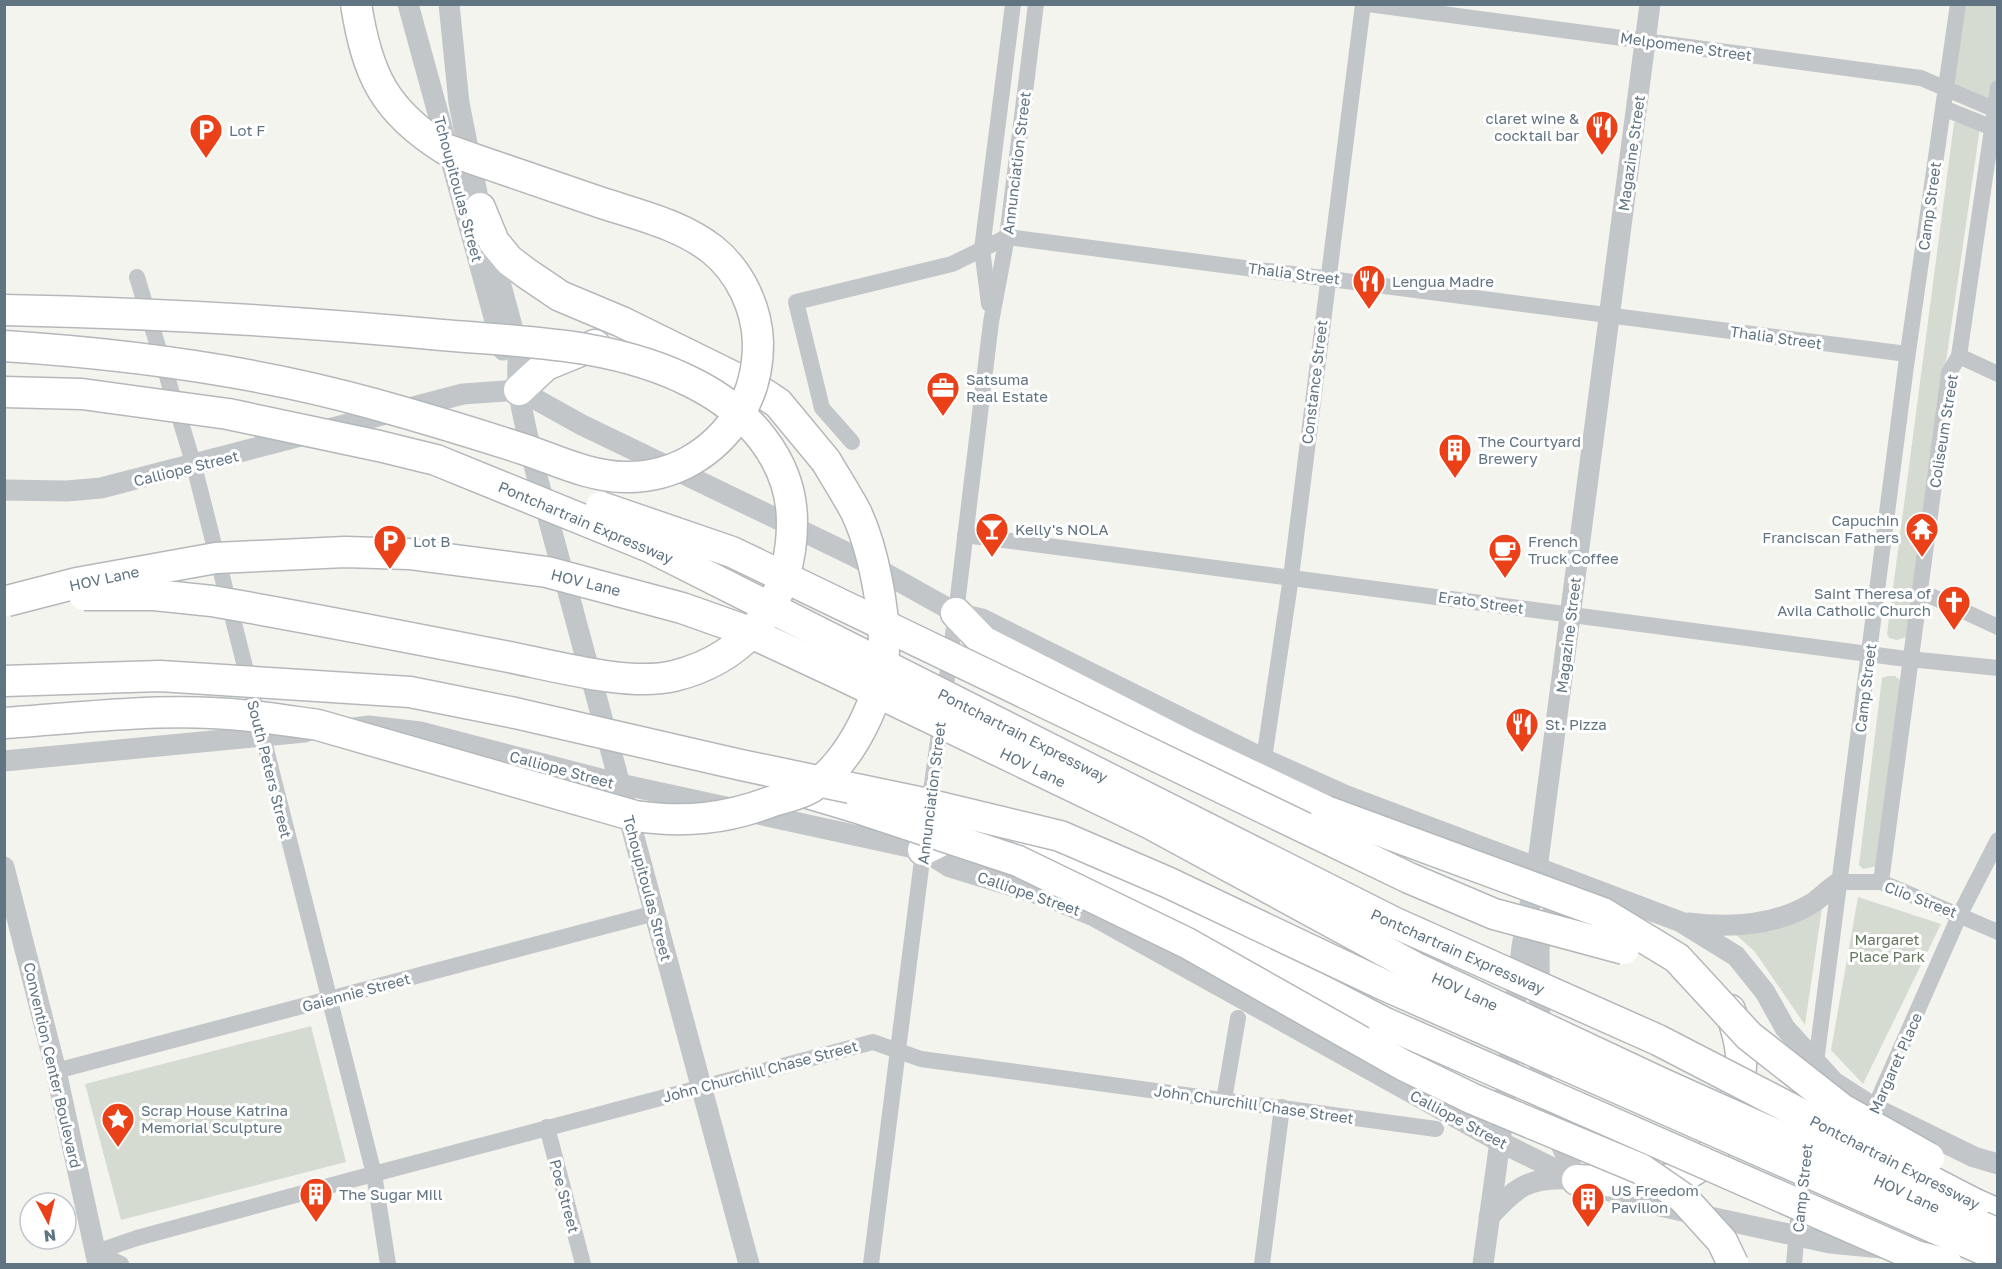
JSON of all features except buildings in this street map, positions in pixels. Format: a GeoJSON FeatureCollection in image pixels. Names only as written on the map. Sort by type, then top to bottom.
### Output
{"type":"FeatureCollection","features":[{"type":"Feature","properties":{"kind":"highway"},"geometry":{"type":"LineString","coordinates":[[4,346],[132,356],[282,381],[461,429],[602,476],[626,478],[674,469],[698,458],[716,444],[748,401],[758,355],[758,333],[752,308],[742,285],[729,265],[714,251],[674,227],[445,149],[424,136],[386,97],[376,80],[366,59],[356,4]]}},
{"type":"Feature","properties":{"kind":"highway"},"geometry":{"type":"LineString","coordinates":[[4,723],[144,713],[213,713],[318,725],[635,816],[674,821],[715,817],[755,808],[812,787],[836,765],[859,735],[872,705],[885,652],[880,604],[871,561],[856,513],[836,478],[819,453],[778,403],[752,386],[560,296],[509,260],[494,242],[480,208]]}},
{"type":"Feature","properties":{"kind":"highway"},"geometry":{"type":"LineString","coordinates":[[4,310],[151,313],[362,328],[570,347],[617,355],[692,382],[720,398],[745,418],[774,455],[784,480],[792,513],[792,547],[786,573],[777,598],[763,621],[743,640],[702,666],[673,676],[644,680],[571,669],[212,601],[154,595],[88,594],[6,602]]}},
{"type":"Feature","properties":{"kind":"highway"},"geometry":{"type":"LineString","coordinates":[[518,380],[546,365],[594,345],[638,345],[684,353]]}},
{"type":"Feature","properties":{"kind":"highway","name":"Pontchartrain Expressway"},"geometry":{"type":"LineString","coordinates":[[4,392],[82,394],[228,414],[435,460],[650,547],[1393,922],[1658,1040],[1986,1209]]}},
{"type":"Feature","properties":{"kind":"highway"},"geometry":{"type":"LineString","coordinates":[[435,460],[614,511],[732,552],[1409,878],[1494,914],[1624,949],[1660,956],[1704,972],[1723,991],[1736,1026],[1741,1054],[1739,1093],[1719,1141],[1702,1165],[1683,1176],[1638,1182],[1577,1180]]}},
{"type":"Feature","properties":{"kind":"highway","name":"HOV Lane"},"geometry":{"type":"LineString","coordinates":[[6,602],[76,583],[216,558],[345,552],[410,554],[547,572],[682,608],[747,632],[829,669],[1151,824],[1414,967],[1661,1083],[1998,1234]]}},
{"type":"Feature","properties":{"kind":"highway"},"geometry":{"type":"LineString","coordinates":[[956,613],[983,641],[1326,811],[1603,913],[1677,958],[1749,1036],[1842,1109],[1945,1167],[1986,1209]]}},
{"type":"Feature","properties":{"kind":"highway"},"geometry":{"type":"LineString","coordinates":[[4,681],[160,676],[410,692],[923,803],[1060,836],[1167,882],[1384,986],[1998,1258]]}},
{"type":"Feature","properties":{"kind":"highway"},"geometry":{"type":"LineString","coordinates":[[741,765],[791,790],[888,817],[1018,861],[1187,943],[1403,1065],[1495,1108],[1641,1169],[1683,1198],[1722,1241],[1733,1264]]}},
{"type":"Feature","properties":{"kind":"highway"},"geometry":{"type":"LineString","coordinates":[[923,850],[955,834],[1004,842],[1056,858],[1217,936],[1383,1022],[1917,1256],[1947,1264]]}},
{"type":"Feature","properties":{"kind":"street","name":"Tchoupitoulas Street"},"geometry":{"type":"LineString","coordinates":[[408,4],[505,355],[518,380]]}},
{"type":"Feature","properties":{"kind":"street","name":"Tchoupitoulas Street"},"geometry":{"type":"LineString","coordinates":[[449,4],[459,103],[480,208],[519,352],[518,380],[535,469],[749,1264]]}},
{"type":"Feature","properties":{"kind":"street","name":"Annunciation Street"},"geometry":{"type":"LineString","coordinates":[[991,322],[982,249],[1013,4]]}},
{"type":"Feature","properties":{"kind":"street","name":"Annunciation Street"},"geometry":{"type":"LineString","coordinates":[[871,1264],[900,1049],[923,850],[956,613],[991,322],[1007,237],[1036,4]]}},
{"type":"Feature","properties":{"kind":"street","name":"Constance Street"},"geometry":{"type":"LineString","coordinates":[[1264,759],[1291,577],[1363,4]]}},
{"type":"Feature","properties":{"kind":"street","name":"Melpomene Street"},"geometry":{"type":"LineString","coordinates":[[1368,4],[1921,78],[1996,110]]}},
{"type":"Feature","properties":{"kind":"street","name":"Magazine Street"},"geometry":{"type":"LineString","coordinates":[[1483,1264],[1500,1142],[1522,946],[1538,869],[1650,4]]}},
{"type":"Feature","properties":{"kind":"street","name":"Camp Street"},"geometry":{"type":"LineString","coordinates":[[1794,1264],[1816,1064],[1907,354],[1958,4]]}},
{"type":"Feature","properties":{"kind":"street","name":"Coliseum Street"},"geometry":{"type":"LineString","coordinates":[[1881,882],[1949,373],[1959,356],[1994,128],[1998,88]]}},
{"type":"Feature","properties":{"kind":"street"},"geometry":{"type":"LineString","coordinates":[[1943,108],[1994,128]]}},
{"type":"Feature","properties":{"kind":"street"},"geometry":{"type":"LineString","coordinates":[[852,442],[822,408],[796,302],[952,264],[1007,237]]}},
{"type":"Feature","properties":{"kind":"street","name":"Thalia Street"},"geometry":{"type":"LineString","coordinates":[[1007,237],[1907,354]]}},
{"type":"Feature","properties":{"kind":"street","name":"South Peters Street"},"geometry":{"type":"LineString","coordinates":[[137,276],[194,466],[374,1174],[388,1264]]}},
{"type":"Feature","properties":{"kind":"street"},"geometry":{"type":"LineString","coordinates":[[1959,356],[1998,374]]}},
{"type":"Feature","properties":{"kind":"street","name":"Calliope Street"},"geometry":{"type":"LineString","coordinates":[[4,490],[66,491],[101,488],[194,466],[518,380]]}},
{"type":"Feature","properties":{"kind":"street"},"geometry":{"type":"LineString","coordinates":[[518,380],[582,425],[856,557],[956,613],[982,619],[1264,759],[1347,796],[1681,922],[1736,956],[1765,992],[1785,1028],[1834,1082],[1876,1108],[1974,1157],[1998,1164]]}},
{"type":"Feature","properties":{"kind":"street","name":"Erato Street"},"geometry":{"type":"LineString","coordinates":[[965,535],[1868,654],[1998,668]]}},
{"type":"Feature","properties":{"kind":"street"},"geometry":{"type":"LineString","coordinates":[[1920,591],[1998,627]]}},
{"type":"Feature","properties":{"kind":"street","name":"Calliope Street"},"geometry":{"type":"LineString","coordinates":[[4,761],[369,726],[420,732],[620,784],[923,850],[950,867],[1048,897],[1094,916],[1500,1142],[1577,1180],[1646,1203],[1797,1236],[1881,1248],[1956,1247],[1998,1258]]}},
{"type":"Feature","properties":{"kind":"street","name":"Margaret Place"},"geometry":{"type":"LineString","coordinates":[[1797,1236],[1876,1108],[1960,914],[1998,840]]}},
{"type":"Feature","properties":{"kind":"street","name":"Convention Center Boulevard"},"geometry":{"type":"LineString","coordinates":[[4,867],[56,1071],[97,1258]]}},
{"type":"Feature","properties":{"kind":"street"},"geometry":{"type":"LineString","coordinates":[[1681,922],[1710,925],[1773,921],[1813,903],[1826,890],[1840,882]]}},
{"type":"Feature","properties":{"kind":"street","name":"Clio Street"},"geometry":{"type":"LineString","coordinates":[[1840,882],[1881,882],[1998,932]]}},
{"type":"Feature","properties":{"kind":"street"},"geometry":{"type":"LineString","coordinates":[[1489,1217],[1513,1191],[1546,1178],[1577,1180],[1559,1140],[1540,1072],[1539,946],[1549,918],[1562,905],[1583,893],[1604,893]]}},
{"type":"Feature","properties":{"kind":"street","name":"Gaiennie Street"},"geometry":{"type":"LineString","coordinates":[[56,1071],[656,913]]}},
{"type":"Feature","properties":{"kind":"street"},"geometry":{"type":"LineString","coordinates":[[1224,1100],[1238,1018]]}},
{"type":"Feature","properties":{"kind":"street","name":"John Churchill Chase Street"},"geometry":{"type":"LineString","coordinates":[[97,1258],[137,1238],[873,1042],[900,1049],[921,1059],[1436,1129]]}},
{"type":"Feature","properties":{"kind":"street"},"geometry":{"type":"LineString","coordinates":[[1262,1264],[1282,1107]]}},
{"type":"Feature","properties":{"kind":"street","name":"Poe Street"},"geometry":{"type":"LineString","coordinates":[[547,1127],[583,1264]]}},
{"type":"Feature","properties":{"kind":"street"},"geometry":{"type":"LineString","coordinates":[[97,1258],[121,1264]]}},
{"type":"Feature","properties":{"kind":"green space"},"geometry":{"type":"Polygon","coordinates":[[[1958,5],[1997,5],[1998,88],[1994,109],[1946,87],[1958,5]]]}},
{"type":"Feature","properties":{"kind":"green space"},"geometry":{"type":"Polygon","coordinates":[[[1960,119],[1980,128],[1906,637],[1897,640],[1889,638],[1887,634],[1954,123],[1960,119]]]}},
{"type":"Feature","properties":{"kind":"green space"},"geometry":{"type":"Polygon","coordinates":[[[1895,676],[1900,680],[1877,866],[1863,869],[1859,865],[1882,678],[1895,676]]]}},
{"type":"Feature","properties":{"kind":"green space","name":"Margaret Place Park"},"geometry":{"type":"Polygon","coordinates":[[[1858,897],[1941,924],[1863,1084],[1831,1050],[1858,897]]]}},
{"type":"Feature","properties":{"kind":"green space"},"geometry":{"type":"Polygon","coordinates":[[[1822,908],[1805,1025],[1755,952],[1734,933],[1822,908]]]}},
{"type":"Feature","properties":{"kind":"green space"},"geometry":{"type":"Polygon","coordinates":[[[311,1026],[346,1162],[121,1220],[85,1084],[311,1026]]]}},
{"type":"Feature","properties":{"kind":"place","name":"claret wine & cocktail bar"},"geometry":{"type":"Point","coordinates":[1602,156]}},
{"type":"Feature","properties":{"kind":"place","name":"Lot F"},"geometry":{"type":"Point","coordinates":[206,159]}},
{"type":"Feature","properties":{"kind":"place","name":"Lengua Madre"},"geometry":{"type":"Point","coordinates":[1369,310]}},
{"type":"Feature","properties":{"kind":"place","name":"Satsuma Real Estate"},"geometry":{"type":"Point","coordinates":[943,417]}},
{"type":"Feature","properties":{"kind":"place","name":"The Courtyard Brewery"},"geometry":{"type":"Point","coordinates":[1455,479]}},
{"type":"Feature","properties":{"kind":"place","name":"Kelly's NOLA"},"geometry":{"type":"Point","coordinates":[992,558]}},
{"type":"Feature","properties":{"kind":"place","name":"Capuchin Franciscan Fathers"},"geometry":{"type":"Point","coordinates":[1922,558]}},
{"type":"Feature","properties":{"kind":"place","name":"Lot B"},"geometry":{"type":"Point","coordinates":[390,570]}},
{"type":"Feature","properties":{"kind":"place","name":"French Truck Coffee"},"geometry":{"type":"Point","coordinates":[1505,579]}},
{"type":"Feature","properties":{"kind":"place","name":"Saint Theresa of Avila Catholic Church"},"geometry":{"type":"Point","coordinates":[1954,631]}},
{"type":"Feature","properties":{"kind":"place","name":"St. Pizza"},"geometry":{"type":"Point","coordinates":[1522,753]}},
{"type":"Feature","properties":{"kind":"place","name":"Scrap House Katrina Memorial Sculpture"},"geometry":{"type":"Point","coordinates":[118,1148]}},
{"type":"Feature","properties":{"kind":"place","name":"The Sugar Mill"},"geometry":{"type":"Point","coordinates":[316,1223]}},
{"type":"Feature","properties":{"kind":"place","name":"US Freedom Pavilion"},"geometry":{"type":"Point","coordinates":[1588,1228]}}]}
